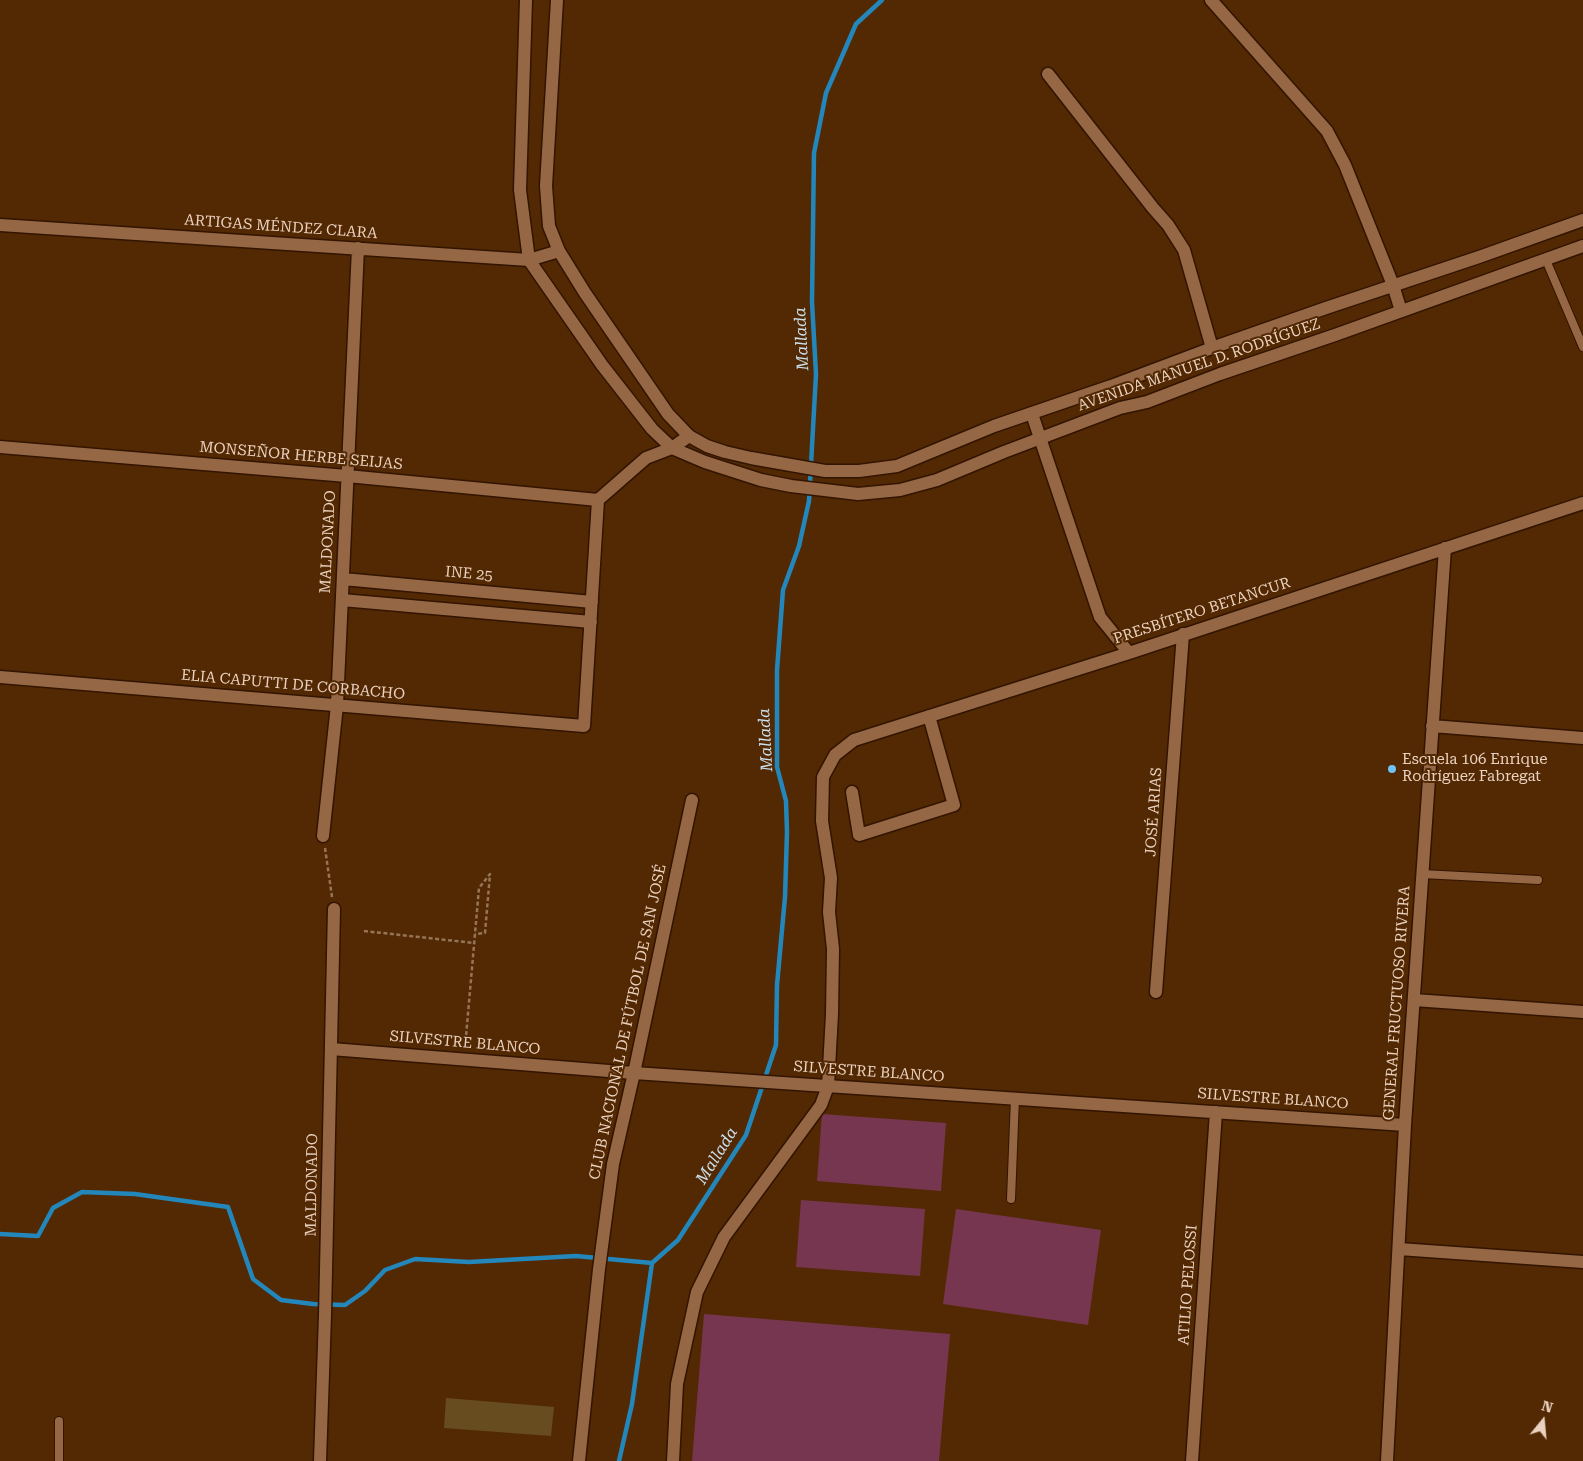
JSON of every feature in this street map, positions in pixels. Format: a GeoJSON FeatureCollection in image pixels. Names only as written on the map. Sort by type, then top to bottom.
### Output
{"type":"FeatureCollection","features":[{"type":"Feature","properties":{"kind":"street"},"geometry":{"type":"LineString","coordinates":[[526,0],[520,190],[529,260],[602,365],[652,429],[672,448]]}},
{"type":"Feature","properties":{"kind":"street","name":"AVENIDA MANUEL D. RODRÍGUEZ"},"geometry":{"type":"LineString","coordinates":[[557,0],[546,186],[549,226],[559,251],[585,293],[668,414],[690,436],[707,446],[725,452],[825,471],[859,471],[897,466],[994,426],[1128,380],[1212,348],[1583,220]]}},
{"type":"Feature","properties":{"kind":"street"},"geometry":{"type":"LineString","coordinates":[[1211,0],[1328,131],[1345,165],[1393,285],[1401,311]]}},
{"type":"Feature","properties":{"kind":"street"},"geometry":{"type":"LineString","coordinates":[[1048,74],[1168,225],[1184,250],[1212,348]]}},
{"type":"Feature","properties":{"kind":"street","name":"ARTIGAS MÉNDEZ CLARA"},"geometry":{"type":"LineString","coordinates":[[0,225],[529,260],[559,251]]}},
{"type":"Feature","properties":{"kind":"street","name":"AVENIDA MANUEL D. RODRÍGUEZ"},"geometry":{"type":"LineString","coordinates":[[672,448],[705,462],[761,480],[791,486],[858,494],[900,490],[937,480],[1004,452],[1120,408],[1147,402],[1220,374],[1583,246]]}},
{"type":"Feature","properties":{"kind":"street","name":"MALDONADO"},"geometry":{"type":"LineString","coordinates":[[323,836],[337,705],[358,248]]}},
{"type":"Feature","properties":{"kind":"street"},"geometry":{"type":"LineString","coordinates":[[1032,414],[1100,617],[1129,653]]}},
{"type":"Feature","properties":{"kind":"street"},"geometry":{"type":"LineString","coordinates":[[342,600],[591,622],[598,500],[646,458],[672,448],[690,436]]}},
{"type":"Feature","properties":{"kind":"street","name":"MONSEÑOR HERBE SEIJAS"},"geometry":{"type":"LineString","coordinates":[[0,447],[347,476],[598,500]]}},
{"type":"Feature","properties":{"kind":"street","name":"PRESBÍTERO BETANCUR"},"geometry":{"type":"LineString","coordinates":[[828,1086],[833,949],[829,912],[831,878],[822,821],[823,777],[835,755],[854,740],[1129,653],[1583,503]]}},
{"type":"Feature","properties":{"kind":"street","name":"GENERAL FRUCTUOSO RIVERA"},"geometry":{"type":"LineString","coordinates":[[1386,1461],[1405,1125],[1445,548]]}},
{"type":"Feature","properties":{"kind":"street","name":"INE 25"},"geometry":{"type":"LineString","coordinates":[[343,579],[592,602]]}},
{"type":"Feature","properties":{"kind":"street","name":"ELIA CAPUTTI DE CORBACHO"},"geometry":{"type":"LineString","coordinates":[[0,677],[584,726],[591,622]]}},
{"type":"Feature","properties":{"kind":"street","name":"JOSÉ ARIAS"},"geometry":{"type":"LineString","coordinates":[[1156,992],[1183,634]]}},
{"type":"Feature","properties":{"kind":"street"},"geometry":{"type":"LineString","coordinates":[[852,792],[859,835],[954,805],[929,716]]}},
{"type":"Feature","properties":{"kind":"street"},"geometry":{"type":"LineString","coordinates":[[1432,726],[1583,738]]}},
{"type":"Feature","properties":{"kind":"street","name":"CLUB NACIONAL DE FÚTBOL DE SAN JOSÉ"},"geometry":{"type":"LineString","coordinates":[[579,1461],[613,1164],[692,800]]}},
{"type":"Feature","properties":{"kind":"street","name":"MALDONADO"},"geometry":{"type":"LineString","coordinates":[[320,1461],[334,909]]}},
{"type":"Feature","properties":{"kind":"street"},"geometry":{"type":"LineString","coordinates":[[1414,1000],[1583,1012]]}},
{"type":"Feature","properties":{"kind":"street","name":"SILVESTRE BLANCO"},"geometry":{"type":"LineString","coordinates":[[331,1049],[634,1073],[1405,1125]]}},
{"type":"Feature","properties":{"kind":"street"},"geometry":{"type":"LineString","coordinates":[[673,1461],[676,1384],[697,1292],[724,1237],[822,1105],[828,1086]]}},
{"type":"Feature","properties":{"kind":"street","name":"ATILIO PELOSSI"},"geometry":{"type":"LineString","coordinates":[[1192,1461],[1216,1112]]}},
{"type":"Feature","properties":{"kind":"street"},"geometry":{"type":"LineString","coordinates":[[1399,1249],[1583,1262]]}},
{"type":"Feature","properties":{"kind":"lane"},"geometry":{"type":"LineString","coordinates":[[1546,260],[1583,347]]}},
{"type":"Feature","properties":{"kind":"lane"},"geometry":{"type":"LineString","coordinates":[[1422,874],[1538,880]]}},
{"type":"Feature","properties":{"kind":"lane"},"geometry":{"type":"LineString","coordinates":[[1011,1199],[1015,1098]]}},
{"type":"Feature","properties":{"kind":"lane"},"geometry":{"type":"LineString","coordinates":[[59,1421],[59,1461]]}},
{"type":"Feature","properties":{"kind":"path"},"geometry":{"type":"LineString","coordinates":[[323,836],[334,909]]}},
{"type":"Feature","properties":{"kind":"path"},"geometry":{"type":"LineString","coordinates":[[464,1059],[479,888],[490,874],[485,933],[475,934]]}},
{"type":"Feature","properties":{"kind":"path"},"geometry":{"type":"LineString","coordinates":[[364,931],[474,943]]}},
{"type":"Feature","properties":{"kind":"shaded area"},"geometry":{"type":"Polygon","coordinates":[[[822,1114],[946,1123],[941,1191],[817,1181],[822,1114]]]}},
{"type":"Feature","properties":{"kind":"shaded area"},"geometry":{"type":"Polygon","coordinates":[[[801,1200],[925,1209],[920,1276],[796,1267],[801,1200]]]}},
{"type":"Feature","properties":{"kind":"shaded area"},"geometry":{"type":"Polygon","coordinates":[[[956,1209],[1101,1230],[1088,1325],[943,1304],[956,1209]]]}},
{"type":"Feature","properties":{"kind":"shaded area"},"geometry":{"type":"Polygon","coordinates":[[[704,1314],[950,1334],[939,1461],[692,1461],[704,1314]]]}},
{"type":"Feature","properties":{"kind":"building"},"geometry":{"type":"Polygon","coordinates":[[[446,1398],[554,1407],[551,1436],[444,1428],[446,1398]]]}},
{"type":"Feature","properties":{"kind":"waterway","name":"Mallada"},"geometry":{"type":"LineString","coordinates":[[619,1461],[632,1404],[652,1263],[678,1240],[746,1135],[776,1045],[777,985],[785,897],[787,832],[786,801],[777,767],[777,670],[783,590],[799,546],[809,501],[816,374],[812,302],[814,153],[826,93],[856,24],[882,0]]}},
{"type":"Feature","properties":{"kind":"waterway"},"geometry":{"type":"LineString","coordinates":[[0,1234],[38,1236],[53,1208],[82,1192],[135,1194],[228,1207],[253,1279],[281,1300],[313,1304],[345,1305],[365,1291],[385,1270],[415,1259],[469,1262],[576,1256],[652,1263]]}},
{"type":"Feature","properties":{"kind":"place","name":"Escuela 106 Enrique Rodríguez Fabregat"},"geometry":{"type":"Point","coordinates":[1392,769]}}]}
